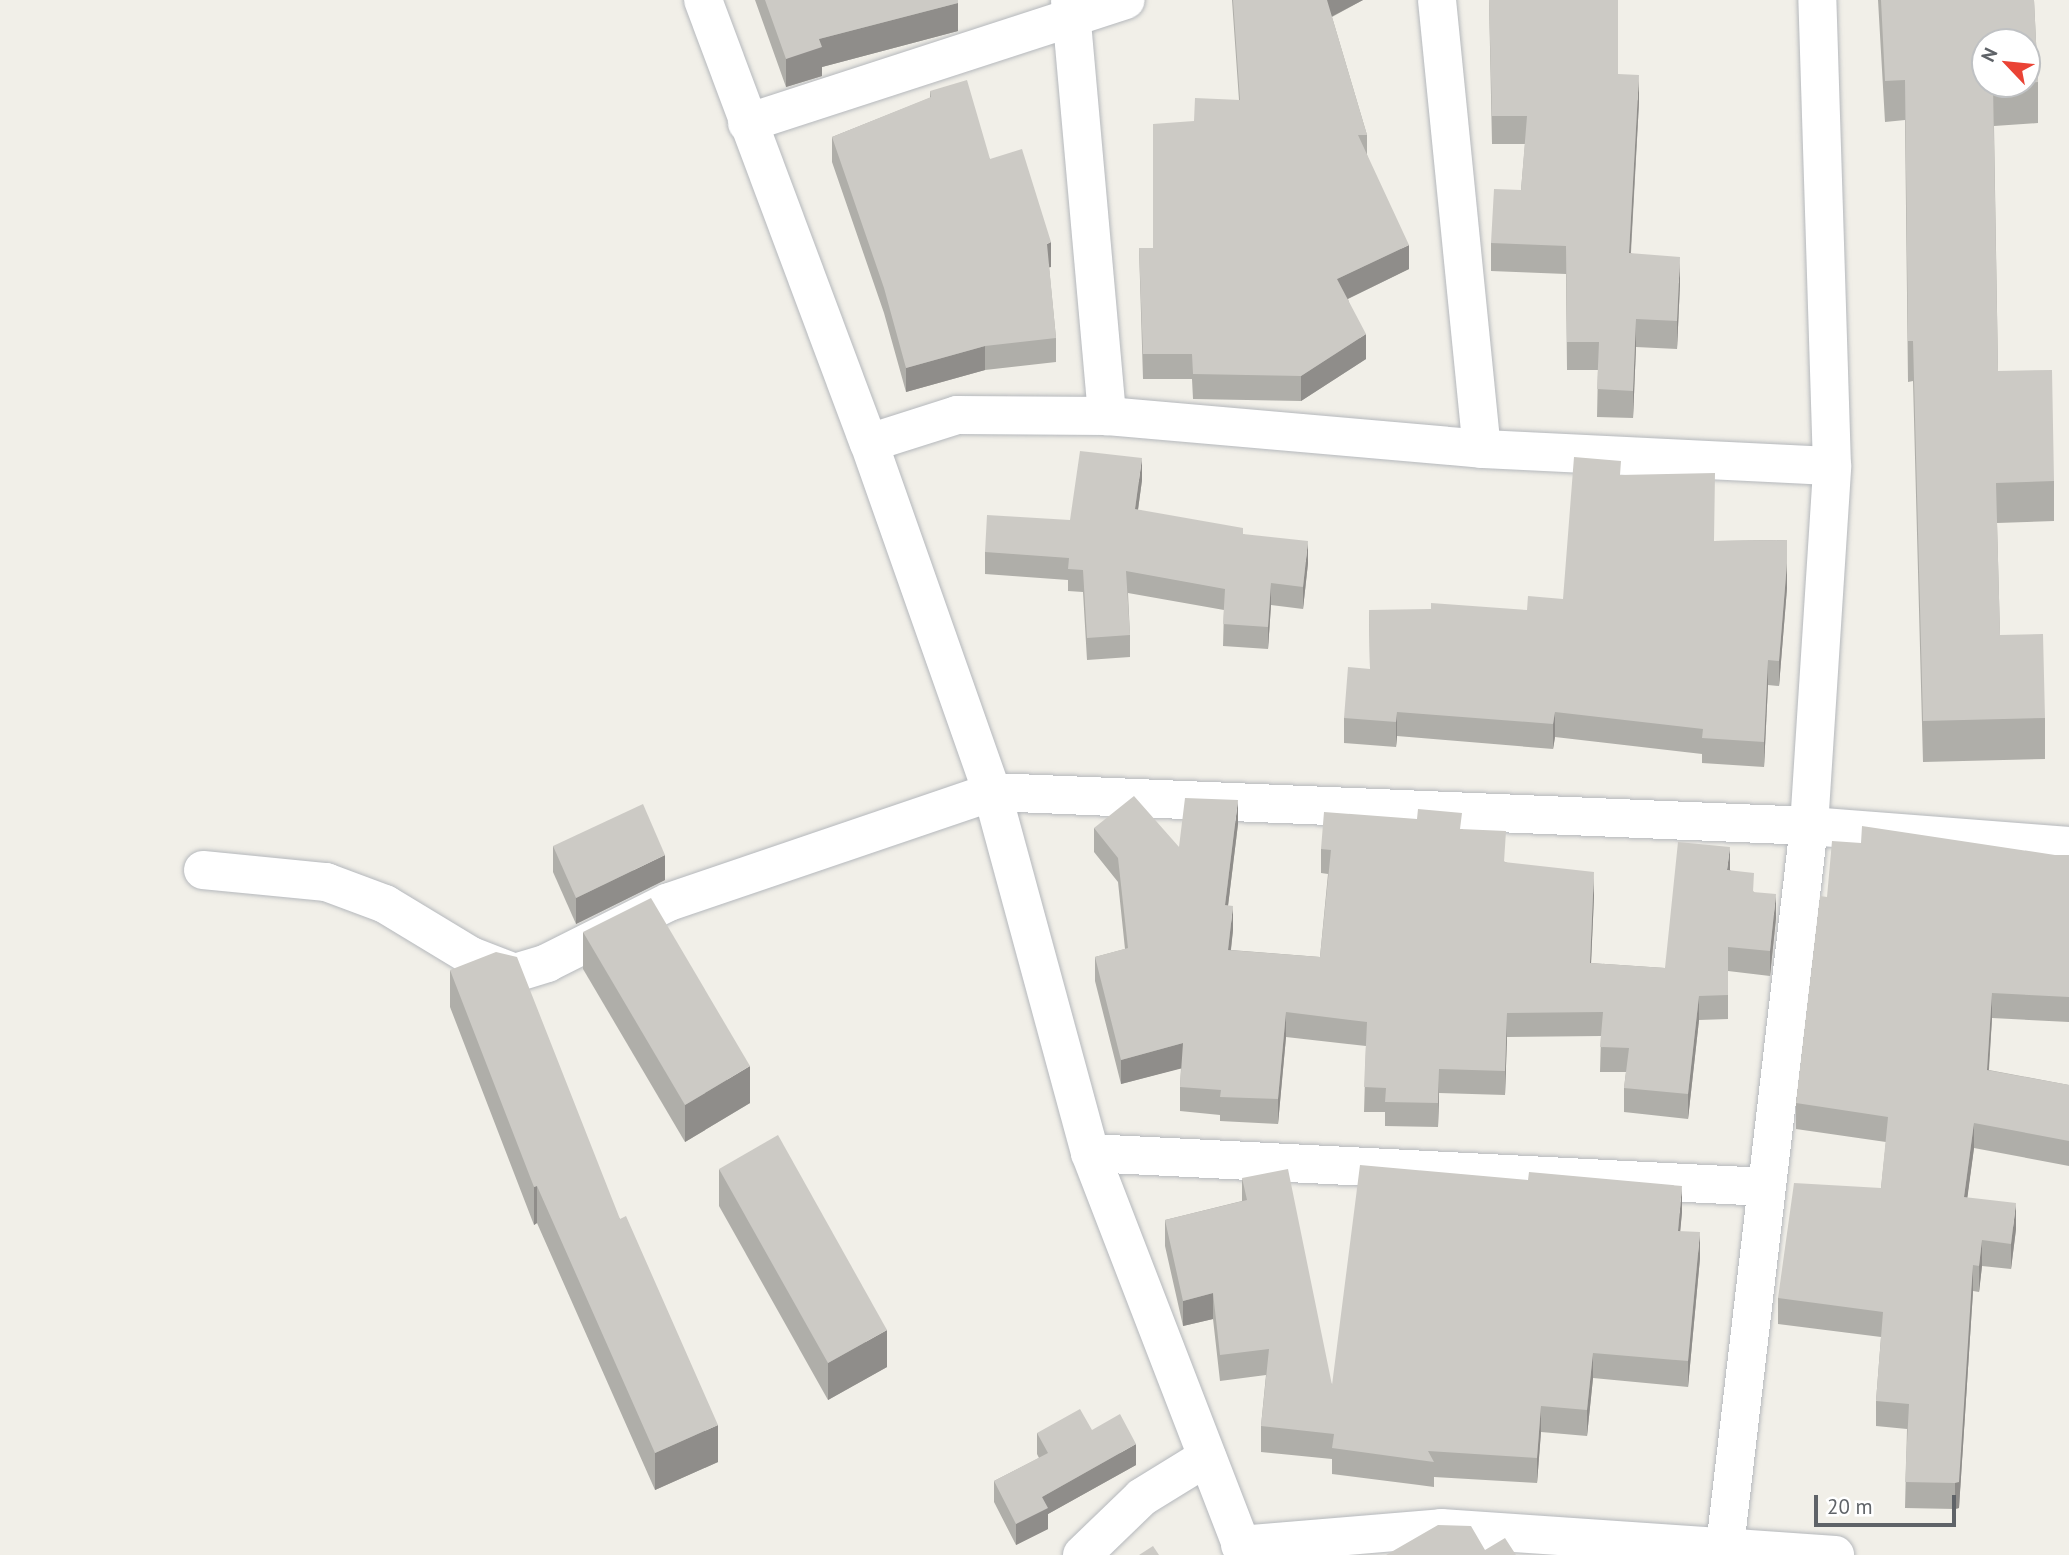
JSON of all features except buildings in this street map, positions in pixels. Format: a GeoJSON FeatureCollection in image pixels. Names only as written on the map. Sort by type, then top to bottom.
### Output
{"type":"FeatureCollection","features":[{"type":"Feature","properties":{"kind":"street"},"geometry":{"type":"LineString","coordinates":[[703,0],[869,443],[992,792],[1090,1153],[1242,1550],[1441,1528],[1725,1551],[1835,1555]]}},
{"type":"Feature","properties":{"kind":"street"},"geometry":{"type":"LineString","coordinates":[[747,123],[1072,8],[1125,0]]}},
{"type":"Feature","properties":{"kind":"street"},"geometry":{"type":"LineString","coordinates":[[1437,0],[1482,449]]}},
{"type":"Feature","properties":{"kind":"street"},"geometry":{"type":"LineString","coordinates":[[1725,1551],[1765,1187],[1810,826],[1832,466],[1816,0]]}},
{"type":"Feature","properties":{"kind":"street"},"geometry":{"type":"LineString","coordinates":[[1072,8],[1107,416]]}},
{"type":"Feature","properties":{"kind":"street"},"geometry":{"type":"LineString","coordinates":[[869,443],[957,415],[1107,416],[1482,449],[1832,466]]}},
{"type":"Feature","properties":{"kind":"street"},"geometry":{"type":"LineString","coordinates":[[203,870],[326,882],[385,904],[471,956],[515,973],[547,963],[669,902],[992,792],[1810,826],[2069,846]]}},
{"type":"Feature","properties":{"kind":"street"},"geometry":{"type":"LineString","coordinates":[[1090,1153],[1765,1187]]}},
{"type":"Feature","properties":{"kind":"street"},"geometry":{"type":"LineString","coordinates":[[1082,1555],[1142,1497],[1207,1457]]}}]}
